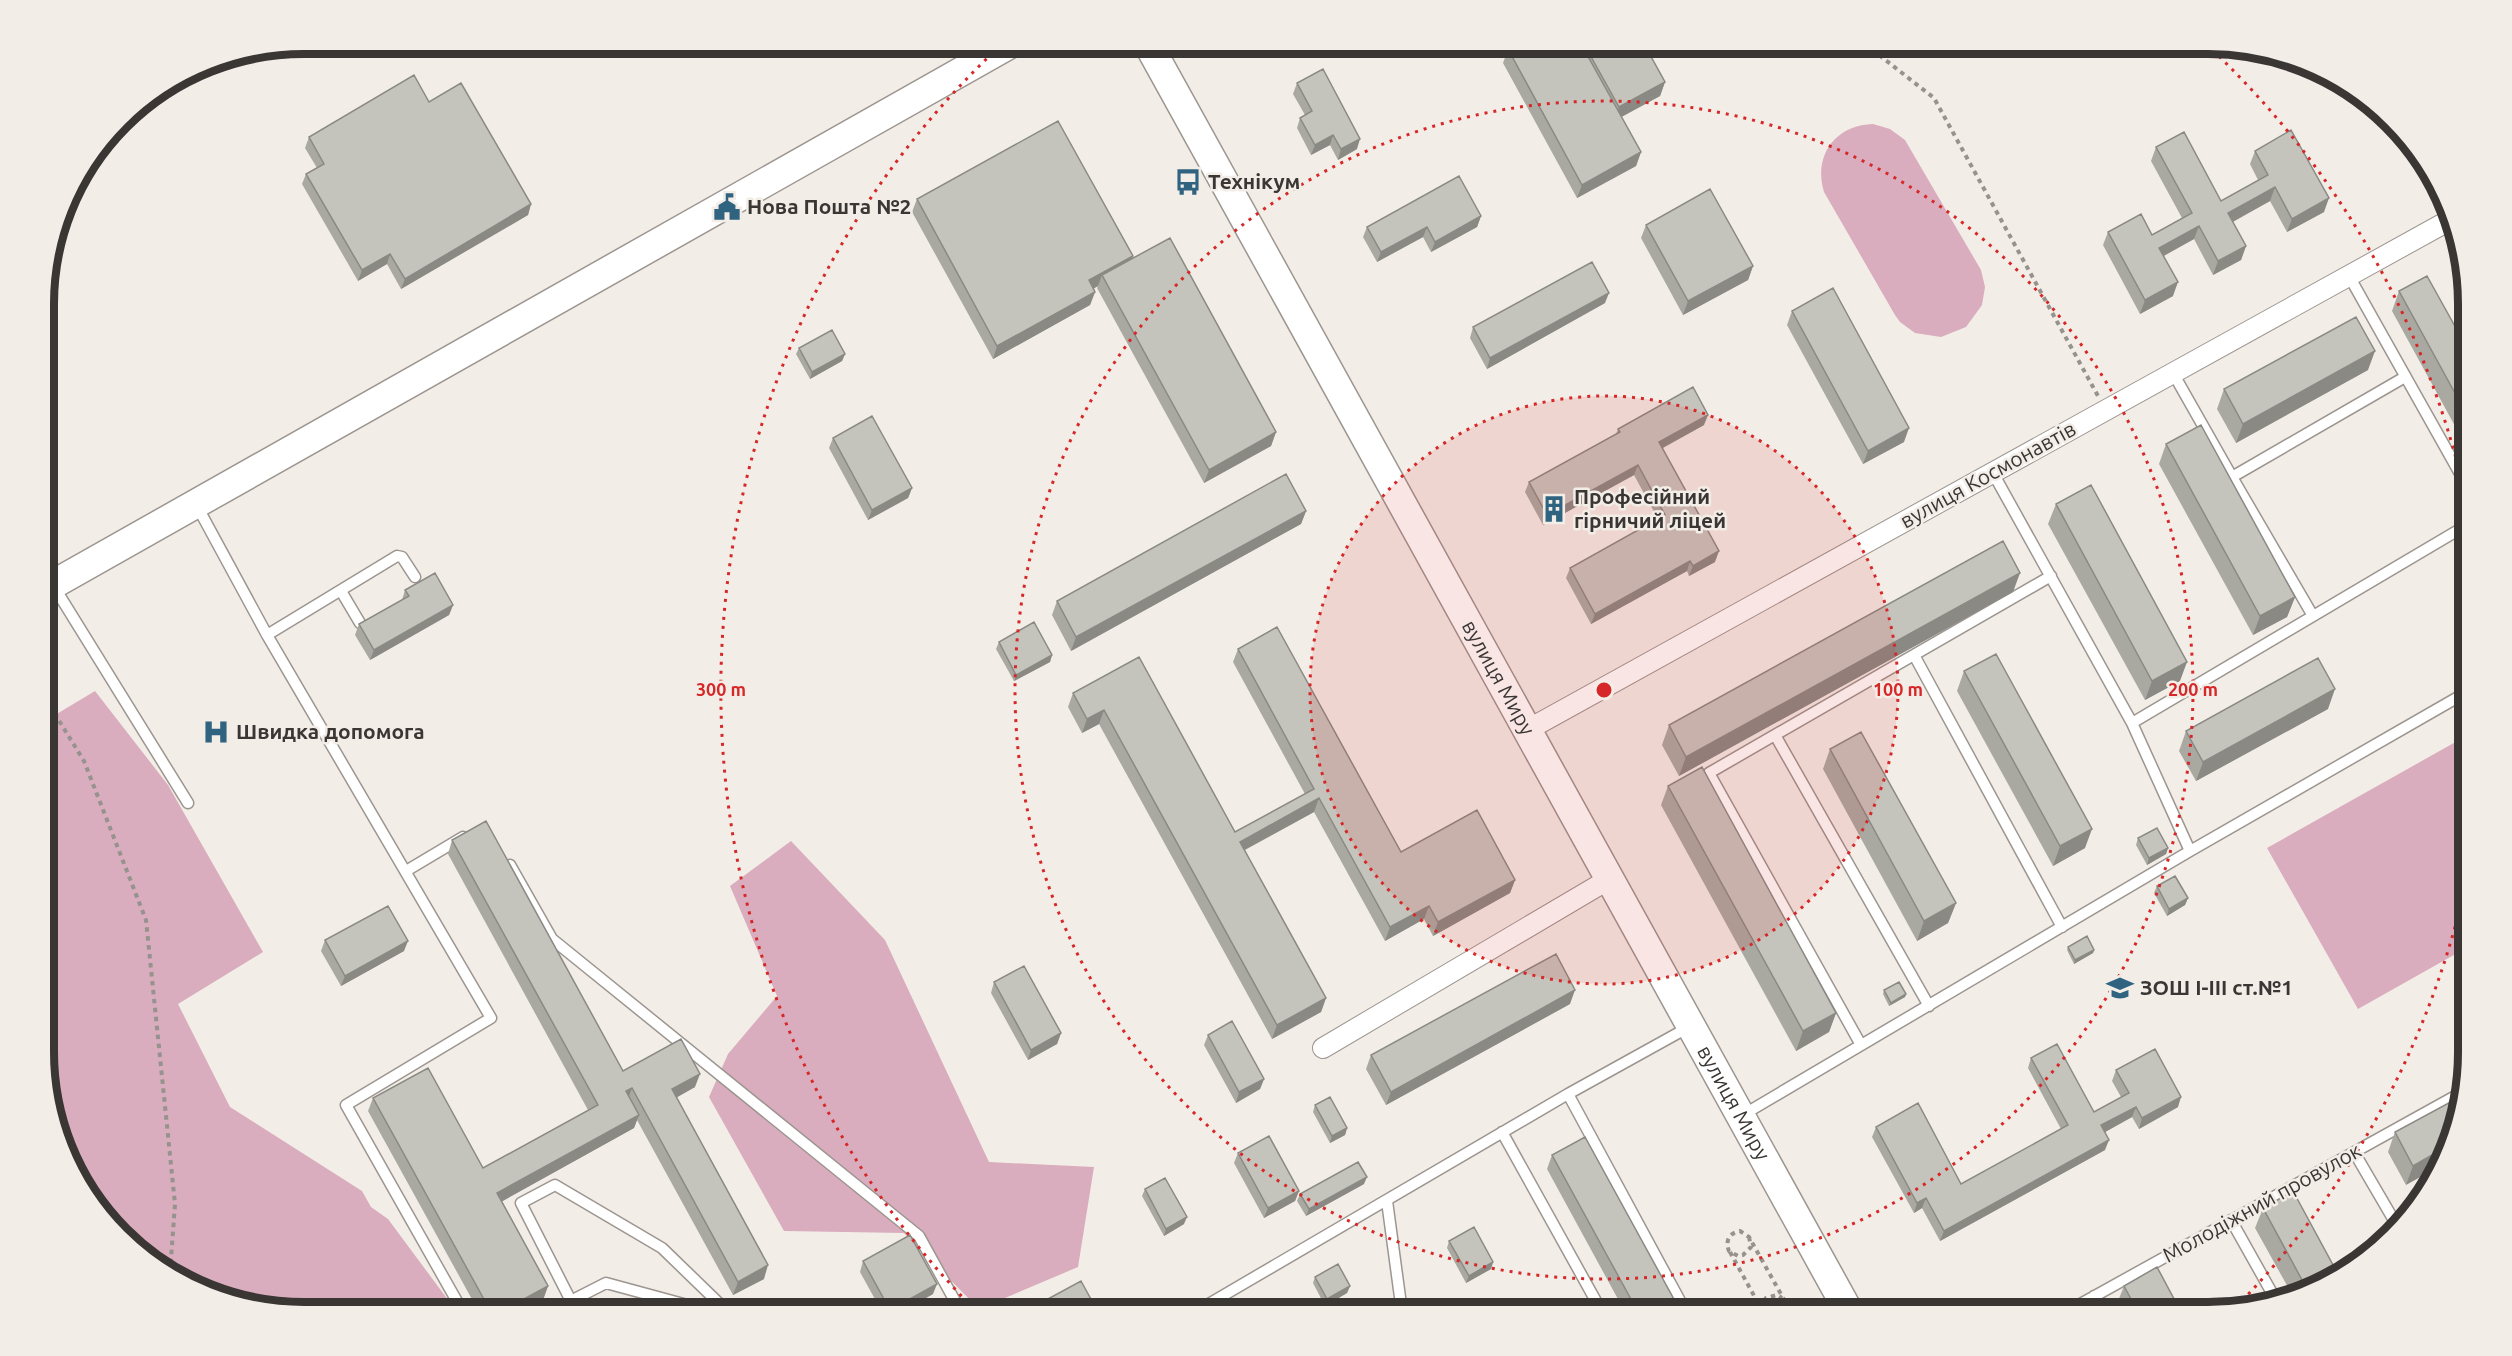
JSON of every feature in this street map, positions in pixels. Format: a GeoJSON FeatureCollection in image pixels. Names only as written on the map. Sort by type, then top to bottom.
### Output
{"type":"FeatureCollection","features":[{"type":"Feature","properties":{"kind":"main road"},"geometry":{"type":"LineString","coordinates":[[54,584],[992,54]]}},
{"type":"Feature","properties":{"kind":"main road","name":"вулиця Миру"},"geometry":{"type":"LineString","coordinates":[[1154,54],[1529,729],[1843,1302]]}},
{"type":"Feature","properties":{"kind":"street","name":"вулиця Космонавтів"},"geometry":{"type":"LineString","coordinates":[[1529,729],[2445,223]]}},
{"type":"Feature","properties":{"kind":"street"},"geometry":{"type":"LineString","coordinates":[[1323,1048],[1611,878]]}},
{"type":"Feature","properties":{"kind":"lane"},"geometry":{"type":"LineString","coordinates":[[2349,276],[2458,470]]}},
{"type":"Feature","properties":{"kind":"lane"},"geometry":{"type":"LineString","coordinates":[[2173,373],[2313,616]]}},
{"type":"Feature","properties":{"kind":"lane"},"geometry":{"type":"LineString","coordinates":[[2232,477],[2405,376]]}},
{"type":"Feature","properties":{"kind":"lane"},"geometry":{"type":"LineString","coordinates":[[1992,472],[2132,723],[2190,851]]}},
{"type":"Feature","properties":{"kind":"lane"},"geometry":{"type":"LineString","coordinates":[[195,503],[267,635],[491,1018],[346,1105],[458,1302]]}},
{"type":"Feature","properties":{"kind":"lane"},"geometry":{"type":"LineString","coordinates":[[2132,723],[2458,530]]}},
{"type":"Feature","properties":{"kind":"lane"},"geometry":{"type":"LineString","coordinates":[[267,635],[399,556],[402,557],[415,578]]}},
{"type":"Feature","properties":{"kind":"lane"},"geometry":{"type":"LineString","coordinates":[[1861,1046],[1709,773],[2050,576]]}},
{"type":"Feature","properties":{"kind":"lane"},"geometry":{"type":"LineString","coordinates":[[341,591],[360,623]]}},
{"type":"Feature","properties":{"kind":"lane"},"geometry":{"type":"LineString","coordinates":[[54,595],[188,803]]}},
{"type":"Feature","properties":{"kind":"lane"},"geometry":{"type":"LineString","coordinates":[[1914,655],[2062,927]]}},
{"type":"Feature","properties":{"kind":"lane"},"geometry":{"type":"LineString","coordinates":[[1741,1116],[2190,851],[2458,698]]}},
{"type":"Feature","properties":{"kind":"lane"},"geometry":{"type":"LineString","coordinates":[[1775,735],[1929,1006]]}},
{"type":"Feature","properties":{"kind":"lane"},"geometry":{"type":"LineString","coordinates":[[406,871],[476,829]]}},
{"type":"Feature","properties":{"kind":"lane"},"geometry":{"type":"LineString","coordinates":[[502,852],[552,939],[919,1236],[955,1302]]}},
{"type":"Feature","properties":{"kind":"lane"},"geometry":{"type":"LineString","coordinates":[[1212,1302],[1502,1132],[1692,1025]]}},
{"type":"Feature","properties":{"kind":"lane"},"geometry":{"type":"LineString","coordinates":[[1568,1094],[1681,1302]]}},
{"type":"Feature","properties":{"kind":"lane","name":"Молодіжний провулок"},"geometry":{"type":"LineString","coordinates":[[2084,1302],[2454,1097]]}},
{"type":"Feature","properties":{"kind":"lane"},"geometry":{"type":"LineString","coordinates":[[1502,1132],[1596,1302]]}},
{"type":"Feature","properties":{"kind":"lane"},"geometry":{"type":"LineString","coordinates":[[2355,1152],[2394,1220]]}},
{"type":"Feature","properties":{"kind":"lane"},"geometry":{"type":"LineString","coordinates":[[675,1302],[606,1283],[571,1301],[521,1203],[555,1185],[662,1248],[718,1302]]}},
{"type":"Feature","properties":{"kind":"lane"},"geometry":{"type":"LineString","coordinates":[[1387,1201],[1401,1302]]}},
{"type":"Feature","properties":{"kind":"lane"},"geometry":{"type":"LineString","coordinates":[[2231,1220],[2272,1293]]}},
{"type":"Feature","properties":{"kind":"lane"},"geometry":{"type":"LineString","coordinates":[[2094,1296],[2097,1302]]}},
{"type":"Feature","properties":{"kind":"path"},"geometry":{"type":"LineString","coordinates":[[1877,54],[1934,98],[2106,410]]}},
{"type":"Feature","properties":{"kind":"path"},"geometry":{"type":"LineString","coordinates":[[54,713],[84,761],[146,920],[175,1204],[171,1264]]}},
{"type":"Feature","properties":{"kind":"path"},"geometry":{"type":"LineString","coordinates":[[1757,1302],[1729,1251],[1727,1240],[1730,1235],[1740,1232],[1749,1237],[1785,1301]]}},
{"type":"Feature","properties":{"kind":"path"},"geometry":{"type":"LineString","coordinates":[[1729,1251],[1738,1256],[1748,1252],[1751,1247],[1749,1237]]}},
{"type":"Feature","properties":{"kind":"path"},"geometry":{"type":"LineString","coordinates":[[1763,1302],[1771,1295],[1776,1295],[1785,1301]]}},
{"type":"Feature","properties":{"kind":"shaded area"},"geometry":{"type":"Polygon","coordinates":[[[1873,124],[1890,129],[1905,140],[1981,270],[1985,287],[1982,305],[1966,327],[1941,337],[1915,333],[1900,322],[1824,192],[1821,179],[1822,166],[1830,145],[1848,130],[1873,124]]]}},
{"type":"Feature","properties":{"kind":"shaded area"},"geometry":{"type":"Polygon","coordinates":[[[95,691],[168,785],[263,952],[178,1004],[230,1107],[362,1191],[371,1207],[388,1219],[450,1302],[304,1302],[271,1300],[223,1289],[179,1269],[139,1240],[116,1217],[96,1191],[67,1133],[56,1085],[54,1052],[54,716],[95,691]]]}},
{"type":"Feature","properties":{"kind":"shaded area"},"geometry":{"type":"Polygon","coordinates":[[[2458,741],[2458,953],[2358,1009],[2267,848],[2458,741]]]}},
{"type":"Feature","properties":{"kind":"shaded area"},"geometry":{"type":"Polygon","coordinates":[[[791,841],[885,940],[989,1162],[1094,1167],[1078,1267],[996,1302],[972,1302],[904,1233],[784,1231],[709,1097],[728,1054],[777,996],[730,886],[791,841]]]}},
{"type":"Feature","properties":{"kind":"building"},"geometry":{"type":"Polygon","coordinates":[[[1511,54],[1587,54],[1641,152],[1582,185],[1511,54]]]}},
{"type":"Feature","properties":{"kind":"building"},"geometry":{"type":"Polygon","coordinates":[[[1590,54],[1650,54],[1665,82],[1619,107],[1590,54]]]}},
{"type":"Feature","properties":{"kind":"building"},"geometry":{"type":"Polygon","coordinates":[[[1323,69],[1360,139],[1341,149],[1333,135],[1315,145],[1300,118],[1312,111],[1297,83],[1323,69]]]}},
{"type":"Feature","properties":{"kind":"building"},"geometry":{"type":"Polygon","coordinates":[[[414,75],[429,102],[461,83],[531,204],[405,279],[390,254],[362,270],[306,174],[324,164],[309,137],[414,75]]]}},
{"type":"Feature","properties":{"kind":"building"},"geometry":{"type":"Polygon","coordinates":[[[1058,121],[1133,256],[1089,280],[1095,292],[997,346],[917,199],[1058,121]]]}},
{"type":"Feature","properties":{"kind":"building"},"geometry":{"type":"Polygon","coordinates":[[[2291,130],[2329,198],[2292,219],[2275,187],[2228,213],[2246,246],[2218,261],[2199,226],[2159,248],[2178,282],[2145,300],[2108,232],[2141,214],[2152,235],[2192,213],[2156,147],[2184,132],[2221,201],[2268,175],[2255,151],[2291,130]]]}},
{"type":"Feature","properties":{"kind":"building"},"geometry":{"type":"Polygon","coordinates":[[[1459,176],[1481,216],[1435,242],[1427,227],[1381,252],[1367,227],[1459,176]]]}},
{"type":"Feature","properties":{"kind":"building"},"geometry":{"type":"Polygon","coordinates":[[[1710,189],[1753,266],[1688,301],[1646,225],[1710,189]]]}},
{"type":"Feature","properties":{"kind":"building"},"geometry":{"type":"Polygon","coordinates":[[[1170,238],[1276,432],[1209,470],[1102,275],[1170,238]]]}},
{"type":"Feature","properties":{"kind":"building"},"geometry":{"type":"Polygon","coordinates":[[[1592,262],[1609,293],[1490,358],[1473,327],[1592,262]]]}},
{"type":"Feature","properties":{"kind":"building"},"geometry":{"type":"Polygon","coordinates":[[[2427,276],[2458,332],[2458,399],[2399,291],[2427,276]]]}},
{"type":"Feature","properties":{"kind":"building"},"geometry":{"type":"Polygon","coordinates":[[[1833,288],[1909,428],[1868,451],[1792,311],[1833,288]]]}},
{"type":"Feature","properties":{"kind":"building"},"geometry":{"type":"Polygon","coordinates":[[[2356,317],[2375,351],[2243,424],[2224,389],[2356,317]]]}},
{"type":"Feature","properties":{"kind":"building"},"geometry":{"type":"Polygon","coordinates":[[[832,330],[845,354],[812,372],[799,348],[832,330]]]}},
{"type":"Feature","properties":{"kind":"building","name":"Професійний гірничий ліцей"},"geometry":{"type":"Polygon","coordinates":[[[1693,387],[1708,415],[1659,442],[1719,551],[1693,566],[1690,561],[1595,614],[1570,568],[1665,515],[1638,465],[1547,515],[1529,482],[1620,432],[1618,429],[1693,387]]]}},
{"type":"Feature","properties":{"kind":"building"},"geometry":{"type":"Polygon","coordinates":[[[872,416],[912,488],[872,510],[833,438],[872,416]]]}},
{"type":"Feature","properties":{"kind":"building"},"geometry":{"type":"Polygon","coordinates":[[[2201,425],[2295,597],[2260,616],[2166,444],[2201,425]]]}},
{"type":"Feature","properties":{"kind":"building"},"geometry":{"type":"Polygon","coordinates":[[[1286,474],[1306,511],[1076,637],[1057,601],[1286,474]]]}},
{"type":"Feature","properties":{"kind":"building"},"geometry":{"type":"Polygon","coordinates":[[[2091,485],[2187,662],[2152,681],[2056,504],[2091,485]]]}},
{"type":"Feature","properties":{"kind":"building"},"geometry":{"type":"Polygon","coordinates":[[[2003,541],[2020,573],[1686,757],[1669,725],[2003,541]]]}},
{"type":"Feature","properties":{"kind":"building"},"geometry":{"type":"Polygon","coordinates":[[[435,573],[453,605],[374,650],[359,624],[409,596],[405,590],[435,573]]]}},
{"type":"Feature","properties":{"kind":"building"},"geometry":{"type":"Polygon","coordinates":[[[1034,622],[1052,655],[1016,675],[999,642],[1034,622]]]}},
{"type":"Feature","properties":{"kind":"building"},"geometry":{"type":"Polygon","coordinates":[[[1277,627],[1401,852],[1477,810],[1515,880],[1438,922],[1429,906],[1390,927],[1319,798],[1240,842],[1326,998],[1277,1025],[1104,710],[1087,719],[1073,693],[1139,657],[1235,832],[1314,789],[1238,649],[1277,627]]]}},
{"type":"Feature","properties":{"kind":"building"},"geometry":{"type":"Polygon","coordinates":[[[1996,654],[2092,829],[2060,846],[1964,671],[1996,654]]]}},
{"type":"Feature","properties":{"kind":"building"},"geometry":{"type":"Polygon","coordinates":[[[2318,658],[2335,689],[2203,762],[2186,731],[2318,658]]]}},
{"type":"Feature","properties":{"kind":"building"},"geometry":{"type":"Polygon","coordinates":[[[1861,732],[1956,903],[1924,921],[1830,749],[1861,732]]]}},
{"type":"Feature","properties":{"kind":"building"},"geometry":{"type":"Polygon","coordinates":[[[1702,767],[1836,1013],[1803,1031],[1668,786],[1702,767]]]}},
{"type":"Feature","properties":{"kind":"building"},"geometry":{"type":"Polygon","coordinates":[[[486,821],[623,1071],[681,1039],[700,1074],[672,1089],[768,1265],[738,1282],[632,1088],[626,1091],[639,1115],[497,1193],[548,1286],[518,1302],[485,1302],[373,1098],[428,1068],[483,1168],[598,1105],[452,840],[486,821]]]}},
{"type":"Feature","properties":{"kind":"building"},"geometry":{"type":"Polygon","coordinates":[[[2157,828],[2168,848],[2149,858],[2138,838],[2157,828]]]}},
{"type":"Feature","properties":{"kind":"building"},"geometry":{"type":"Polygon","coordinates":[[[2175,876],[2188,898],[2169,909],[2157,886],[2175,876]]]}},
{"type":"Feature","properties":{"kind":"building"},"geometry":{"type":"Polygon","coordinates":[[[388,906],[408,941],[345,976],[325,940],[388,906]]]}},
{"type":"Feature","properties":{"kind":"building"},"geometry":{"type":"Polygon","coordinates":[[[2087,936],[2094,950],[2075,960],[2068,947],[2087,936]]]}},
{"type":"Feature","properties":{"kind":"building"},"geometry":{"type":"Polygon","coordinates":[[[1556,954],[1575,990],[1391,1092],[1371,1055],[1556,954]]]}},
{"type":"Feature","properties":{"kind":"building"},"geometry":{"type":"Polygon","coordinates":[[[1024,966],[1061,1033],[1031,1050],[994,982],[1024,966]]]}},
{"type":"Feature","properties":{"kind":"building"},"geometry":{"type":"Polygon","coordinates":[[[1899,982],[1906,994],[1891,1003],[1884,990],[1899,982]]]}},
{"type":"Feature","properties":{"kind":"building"},"geometry":{"type":"Polygon","coordinates":[[[1232,1021],[1264,1079],[1239,1092],[1208,1035],[1232,1021]]]}},
{"type":"Feature","properties":{"kind":"building","name":"ЗОШ I-III ст.№1"},"geometry":{"type":"Polygon","coordinates":[[[2057,1044],[2094,1112],[2129,1093],[2116,1070],[2155,1049],[2181,1097],[2142,1118],[2136,1107],[2101,1125],[2109,1140],[1944,1231],[1926,1198],[1917,1203],[1876,1127],[1918,1103],[1961,1184],[2068,1125],[2031,1058],[2057,1044]]]}},
{"type":"Feature","properties":{"kind":"building"},"geometry":{"type":"Polygon","coordinates":[[[1330,1097],[1347,1128],[1332,1136],[1315,1105],[1330,1097]]]}},
{"type":"Feature","properties":{"kind":"building"},"geometry":{"type":"Polygon","coordinates":[[[2453,1101],[2445,1133],[2437,1152],[2413,1166],[2395,1132],[2453,1101]]]}},
{"type":"Feature","properties":{"kind":"building"},"geometry":{"type":"Polygon","coordinates":[[[1269,1136],[1299,1191],[1268,1208],[1238,1153],[1269,1136]]]}},
{"type":"Feature","properties":{"kind":"building"},"geometry":{"type":"Polygon","coordinates":[[[1585,1137],[1676,1302],[1633,1302],[1552,1155],[1585,1137]]]}},
{"type":"Feature","properties":{"kind":"building"},"geometry":{"type":"Polygon","coordinates":[[[1358,1162],[1367,1177],[1309,1209],[1300,1194],[1358,1162]]]}},
{"type":"Feature","properties":{"kind":"building"},"geometry":{"type":"Polygon","coordinates":[[[1165,1178],[1187,1217],[1166,1229],[1145,1189],[1165,1178]]]}},
{"type":"Feature","properties":{"kind":"building"},"geometry":{"type":"Polygon","coordinates":[[[2293,1191],[2335,1268],[2304,1283],[2263,1208],[2293,1191]]]}},
{"type":"Feature","properties":{"kind":"building"},"geometry":{"type":"Polygon","coordinates":[[[1474,1227],[1493,1262],[1469,1276],[1449,1241],[1474,1227]]]}},
{"type":"Feature","properties":{"kind":"building"},"geometry":{"type":"Polygon","coordinates":[[[910,1235],[937,1284],[904,1302],[886,1302],[863,1261],[910,1235]]]}},
{"type":"Feature","properties":{"kind":"building"},"geometry":{"type":"Polygon","coordinates":[[[1338,1264],[1350,1286],[1327,1299],[1315,1277],[1338,1264]]]}},
{"type":"Feature","properties":{"kind":"building"},"geometry":{"type":"Polygon","coordinates":[[[2157,1267],[2176,1302],[2133,1302],[2124,1286],[2157,1267]]]}},
{"type":"Feature","properties":{"kind":"building"},"geometry":{"type":"Polygon","coordinates":[[[1081,1281],[1093,1302],[1042,1302],[1081,1281]]]}},
{"type":"Feature","properties":{"kind":"place","name":"Технікум"},"geometry":{"type":"Point","coordinates":[1188,182]}},
{"type":"Feature","properties":{"kind":"place","name":"Нова Пошта №2"},"geometry":{"type":"Point","coordinates":[727,207]}},
{"type":"Feature","properties":{"kind":"place","name":"Професійний гірничий ліцей"},"geometry":{"type":"Point","coordinates":[1554,509]}},
{"type":"Feature","properties":{"kind":"place","name":"Швидка допомога"},"geometry":{"type":"Point","coordinates":[216,732]}},
{"type":"Feature","properties":{"kind":"place","name":"ЗОШ I-III ст.№1"},"geometry":{"type":"Point","coordinates":[2120,988]}}]}
